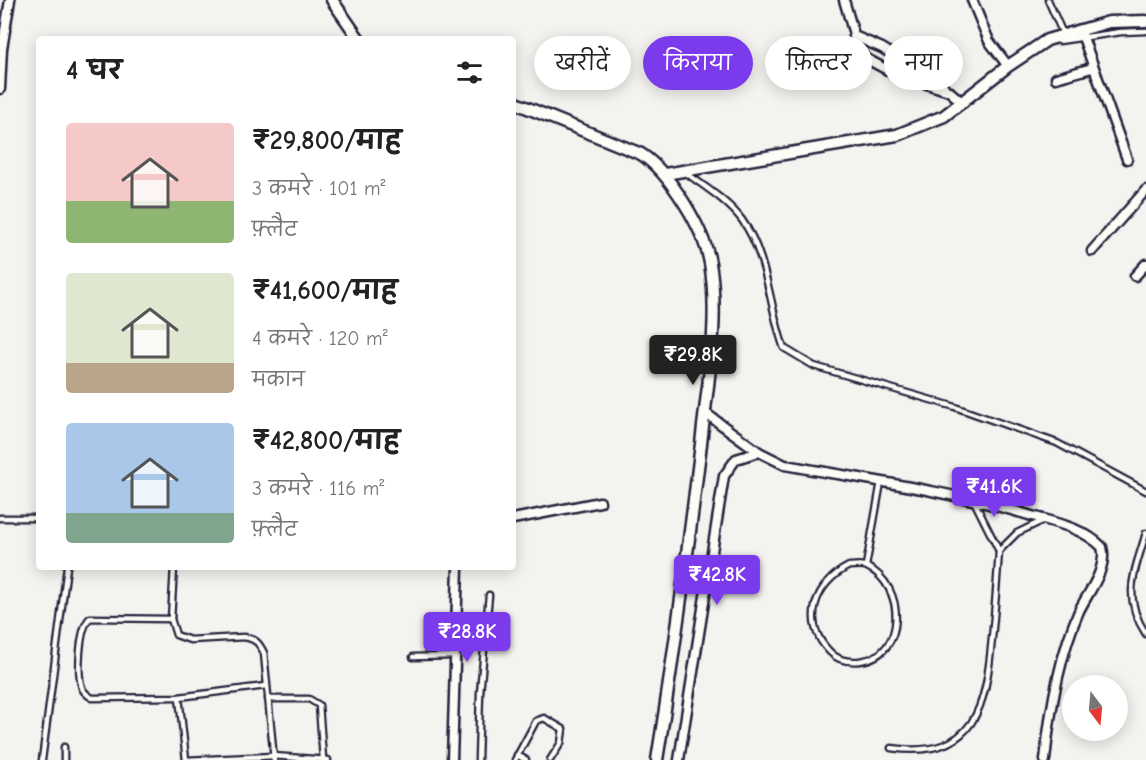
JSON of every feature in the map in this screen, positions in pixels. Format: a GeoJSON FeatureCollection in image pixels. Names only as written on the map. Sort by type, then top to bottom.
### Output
{"type":"FeatureCollection","features":[{"type":"Feature","properties":{"kind":"street"},"geometry":{"type":"LineString","coordinates":[[0,89],[2,49],[10,0]]}},
{"type":"Feature","properties":{"kind":"street"},"geometry":{"type":"LineString","coordinates":[[332,0],[357,36]]}},
{"type":"Feature","properties":{"kind":"street"},"geometry":{"type":"LineString","coordinates":[[844,0],[854,36]]}},
{"type":"Feature","properties":{"kind":"street"},"geometry":{"type":"LineString","coordinates":[[972,0],[989,41],[1008,66]]}},
{"type":"Feature","properties":{"kind":"street"},"geometry":{"type":"LineString","coordinates":[[665,174],[897,135],[944,116],[1008,66],[1047,40],[1063,34],[1081,33],[1109,22],[1146,21]]}},
{"type":"Feature","properties":{"kind":"street"},"geometry":{"type":"LineString","coordinates":[[1081,33],[1127,159]]}},
{"type":"Feature","properties":{"kind":"street"},"geometry":{"type":"LineString","coordinates":[[872,44],[888,51],[949,91],[963,103]]}},
{"type":"Feature","properties":{"kind":"street"},"geometry":{"type":"LineString","coordinates":[[872,63],[896,74],[949,91]]}},
{"type":"Feature","properties":{"kind":"street"},"geometry":{"type":"LineString","coordinates":[[1056,78],[1092,68]]}},
{"type":"Feature","properties":{"kind":"street"},"geometry":{"type":"LineString","coordinates":[[516,103],[641,154],[665,174],[697,229],[710,261],[713,316],[704,412],[684,584],[657,760]]}},
{"type":"Feature","properties":{"kind":"street"},"geometry":{"type":"LineString","coordinates":[[1092,251],[1146,190]]}},
{"type":"Feature","properties":{"kind":"street"},"geometry":{"type":"LineString","coordinates":[[1135,276],[1146,264]]}},
{"type":"Feature","properties":{"kind":"street"},"geometry":{"type":"LineString","coordinates":[[704,412],[759,452],[785,465],[971,498],[1074,528],[1092,538],[1102,547],[1103,562],[1080,608],[1066,648],[1045,760]]}},
{"type":"Feature","properties":{"kind":"street"},"geometry":{"type":"LineString","coordinates":[[679,760],[723,476],[736,459],[759,452]]}},
{"type":"Feature","properties":{"kind":"street"},"geometry":{"type":"LineString","coordinates":[[516,518],[600,502]]}},
{"type":"Feature","properties":{"kind":"street"},"geometry":{"type":"LineString","coordinates":[[452,760],[458,570]]}},
{"type":"Feature","properties":{"kind":"lane"},"geometry":{"type":"LineString","coordinates":[[1048,0],[1063,34]]}},
{"type":"Feature","properties":{"kind":"lane"},"geometry":{"type":"LineString","coordinates":[[1047,40],[1081,33],[1146,31]]}},
{"type":"Feature","properties":{"kind":"lane"},"geometry":{"type":"LineString","coordinates":[[682,170],[729,206],[742,221],[753,241],[784,348],[794,356],[814,366],[942,402],[1057,443],[1146,491]]}},
{"type":"Feature","properties":{"kind":"lane"},"geometry":{"type":"LineString","coordinates":[[866,566],[881,483]]}},
{"type":"Feature","properties":{"kind":"lane"},"geometry":{"type":"LineString","coordinates":[[891,748],[938,748],[957,741],[968,732],[982,708],[989,680],[999,551],[987,522],[971,498]]}},
{"type":"Feature","properties":{"kind":"lane"},"geometry":{"type":"LineString","coordinates":[[0,518],[36,518]]}},
{"type":"Feature","properties":{"kind":"lane"},"geometry":{"type":"LineString","coordinates":[[999,551],[1017,533],[1044,519]]}},
{"type":"Feature","properties":{"kind":"lane"},"geometry":{"type":"LineString","coordinates":[[1146,533],[1130,588],[1134,612],[1146,633]]}},
{"type":"Feature","properties":{"kind":"lane"},"geometry":{"type":"LineString","coordinates":[[849,566],[866,566],[881,577],[891,592],[896,614],[893,636],[882,653],[868,660],[852,662],[834,657],[823,645],[813,610],[819,592],[827,579],[849,566]]}},
{"type":"Feature","properties":{"kind":"lane"},"geometry":{"type":"LineString","coordinates":[[42,760],[67,570]]}},
{"type":"Feature","properties":{"kind":"lane"},"geometry":{"type":"LineString","coordinates":[[174,570],[171,619],[173,629],[181,639],[253,638],[259,643],[264,653],[274,758]]}},
{"type":"Feature","properties":{"kind":"lane"},"geometry":{"type":"LineString","coordinates":[[478,760],[480,693],[489,596]]}},
{"type":"Feature","properties":{"kind":"lane"},"geometry":{"type":"LineString","coordinates":[[171,619],[90,618],[82,630],[81,687],[92,698],[179,697],[266,686]]}},
{"type":"Feature","properties":{"kind":"lane"},"geometry":{"type":"LineString","coordinates":[[413,657],[455,656]]}},
{"type":"Feature","properties":{"kind":"lane"},"geometry":{"type":"LineString","coordinates":[[179,697],[186,760],[274,758],[328,760]]}},
{"type":"Feature","properties":{"kind":"lane"},"geometry":{"type":"LineString","coordinates":[[268,699],[309,699],[319,705],[323,759]]}},
{"type":"Feature","properties":{"kind":"lane"},"geometry":{"type":"LineString","coordinates":[[526,760],[516,758],[536,721],[544,718],[563,729],[561,742],[550,760]]}},
{"type":"Feature","properties":{"kind":"lane"},"geometry":{"type":"LineString","coordinates":[[64,747],[64,760]]}}]}
